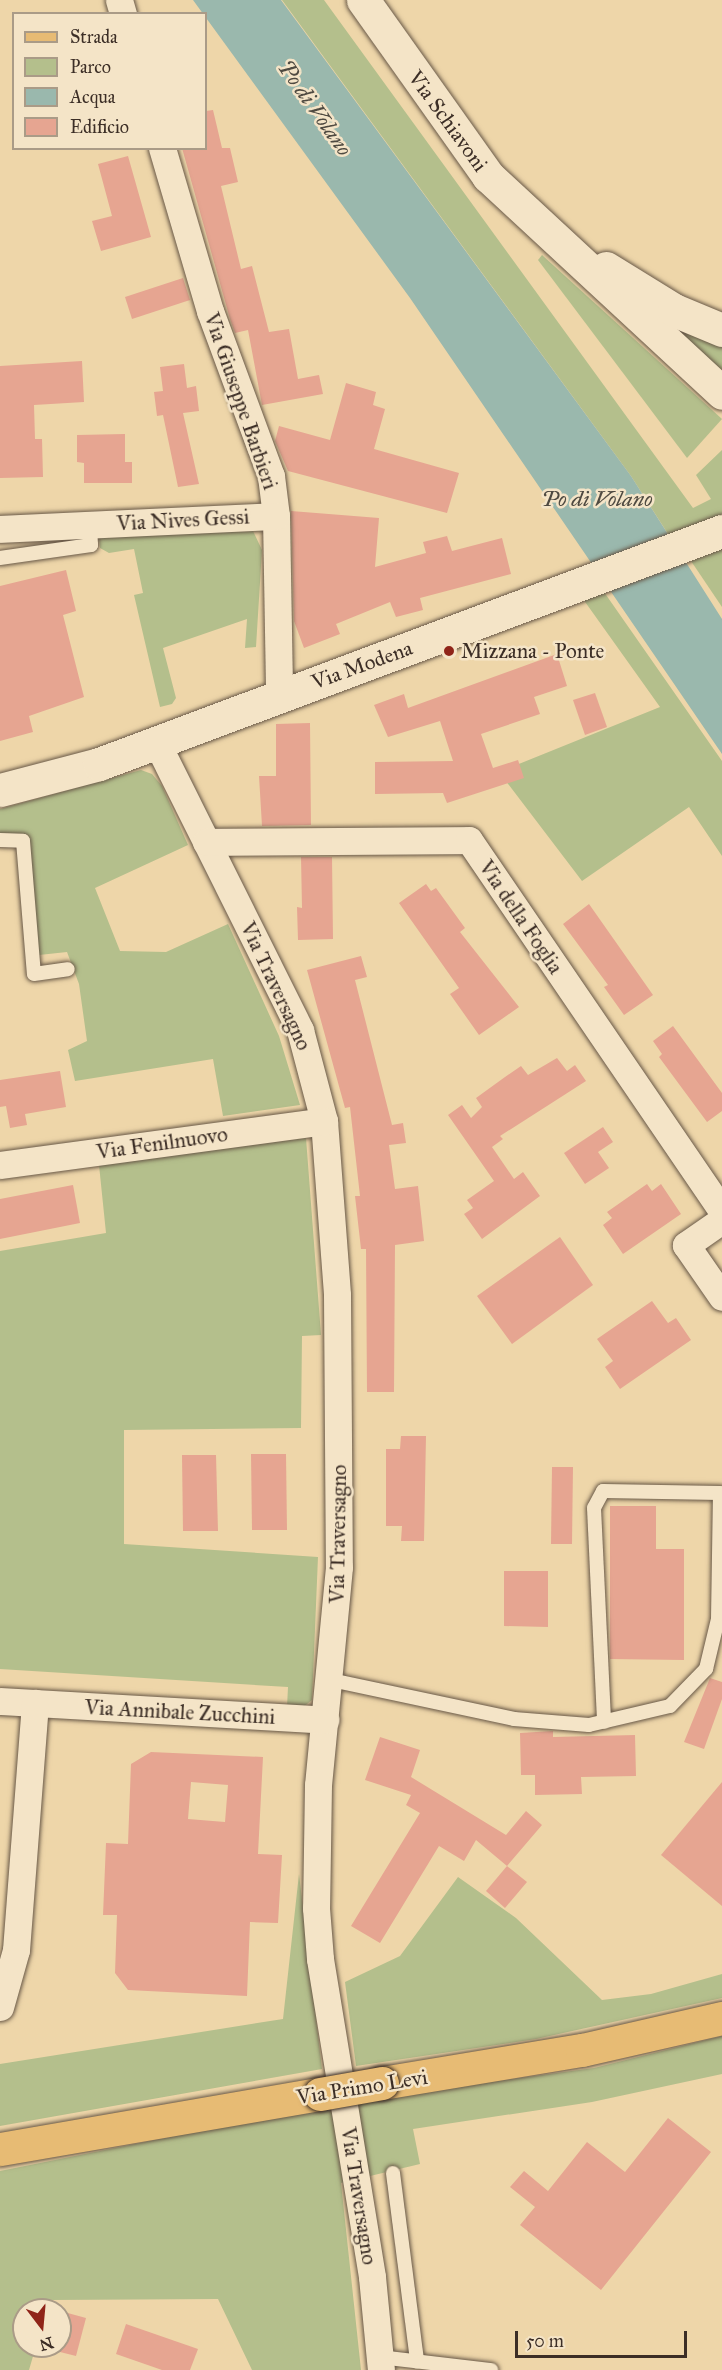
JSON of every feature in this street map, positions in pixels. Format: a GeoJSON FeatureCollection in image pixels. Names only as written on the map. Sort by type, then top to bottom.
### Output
{"type":"FeatureCollection","features":[{"type":"Feature","properties":{"kind":"main road","name":"Via Schiavoni"},"geometry":{"type":"LineString","coordinates":[[363,0],[467,150],[509,199],[722,393]]}},
{"type":"Feature","properties":{"kind":"main road","name":"Via Schiavoni"},"geometry":{"type":"LineString","coordinates":[[545,231],[674,310],[722,330]]}},
{"type":"Feature","properties":{"kind":"main road","name":"Via Modena"},"geometry":{"type":"LineString","coordinates":[[0,790],[59,777],[157,743],[712,534]]}},
{"type":"Feature","properties":{"kind":"main road","name":"Via Primo Levi"},"geometry":{"type":"LineString","coordinates":[[0,2149],[592,2049],[722,2018]]}},
{"type":"Feature","properties":{"kind":"street","name":"Via Giuseppe Barbieri"},"geometry":{"type":"LineString","coordinates":[[163,150],[210,311],[268,465],[276,516],[279,696]]}},
{"type":"Feature","properties":{"kind":"street","name":"Via Nives Gessi"},"geometry":{"type":"LineString","coordinates":[[0,529],[276,516]]}},
{"type":"Feature","properties":{"kind":"street","name":"Via Traversagno"},"geometry":{"type":"LineString","coordinates":[[157,743],[300,1030],[324,1121],[339,1354],[339,1568],[331,1680],[325,1720],[316,1824],[319,1948],[372,2277],[381,2364]]}},
{"type":"Feature","properties":{"kind":"street","name":"Via della Foglia"},"geometry":{"type":"LineString","coordinates":[[206,842],[469,840],[722,1211]]}},
{"type":"Feature","properties":{"kind":"street","name":"Via Fenilnuovo"},"geometry":{"type":"LineString","coordinates":[[0,1165],[324,1121]]}},
{"type":"Feature","properties":{"kind":"street"},"geometry":{"type":"LineString","coordinates":[[722,1220],[686,1245],[722,1297]]}},
{"type":"Feature","properties":{"kind":"street","name":"Via Annibale Zucchini"},"geometry":{"type":"LineString","coordinates":[[0,1701],[325,1720]]}},
{"type":"Feature","properties":{"kind":"street"},"geometry":{"type":"LineString","coordinates":[[0,2007],[16,1950],[35,1703]]}},
{"type":"Feature","properties":{"kind":"lane","name":"Via Nives Gessi"},"geometry":{"type":"LineString","coordinates":[[0,558],[91,545],[90,525]]}},
{"type":"Feature","properties":{"kind":"lane"},"geometry":{"type":"LineString","coordinates":[[0,840],[22,841],[34,974],[68,969]]}},
{"type":"Feature","properties":{"kind":"lane"},"geometry":{"type":"LineString","coordinates":[[331,1680],[514,1719],[589,1725],[604,1722],[670,1706],[706,1669],[718,1618],[720,1493],[603,1491],[594,1508],[604,1722]]}},
{"type":"Feature","properties":{"kind":"lane","name":"Via Traversagno"},"geometry":{"type":"LineString","coordinates":[[393,2173],[417,2361]]}},
{"type":"Feature","properties":{"kind":"lane","name":"Via Traversagno"},"geometry":{"type":"LineString","coordinates":[[381,2364],[417,2361],[491,2370]]}},
{"type":"Feature","properties":{"kind":"green space"},"geometry":{"type":"Polygon","coordinates":[[[282,0],[324,0],[693,508],[711,499],[696,475],[722,450],[722,515],[670,537],[631,476],[282,0]]]}},
{"type":"Feature","properties":{"kind":"green space"},"geometry":{"type":"Polygon","coordinates":[[[542,255],[722,419],[687,458],[538,260],[542,255]]]}},
{"type":"Feature","properties":{"kind":"green space"},"geometry":{"type":"Polygon","coordinates":[[[683,325],[722,339],[722,382],[662,328],[683,325]]]}},
{"type":"Feature","properties":{"kind":"green space"},"geometry":{"type":"Polygon","coordinates":[[[253,531],[262,550],[256,647],[245,648],[247,619],[163,648],[176,698],[172,704],[160,707],[134,595],[143,593],[134,549],[109,553],[100,548],[99,536],[253,531]]]}},
{"type":"Feature","properties":{"kind":"green space"},"geometry":{"type":"Polygon","coordinates":[[[722,549],[722,607],[691,561],[722,549]]]}},
{"type":"Feature","properties":{"kind":"green space"},"geometry":{"type":"Polygon","coordinates":[[[604,592],[722,761],[722,856],[689,807],[582,881],[499,772],[660,707],[583,599],[604,592]]]}},
{"type":"Feature","properties":{"kind":"green space"},"geometry":{"type":"Polygon","coordinates":[[[141,770],[152,774],[162,786],[188,845],[95,888],[120,951],[166,952],[228,924],[279,1036],[300,1105],[223,1116],[213,1059],[75,1081],[68,1050],[87,1041],[79,984],[67,952],[39,955],[28,835],[0,833],[0,809],[141,770]]]}},
{"type":"Feature","properties":{"kind":"green space"},"geometry":{"type":"Polygon","coordinates":[[[306,1138],[321,1335],[302,1336],[301,1428],[124,1430],[124,1544],[318,1557],[312,1700],[302,1708],[287,1707],[288,1687],[0,1669],[0,1251],[106,1233],[99,1165],[306,1138]]]}},
{"type":"Feature","properties":{"kind":"green space"},"geometry":{"type":"Polygon","coordinates":[[[299,1874],[322,2069],[0,2126],[0,2064],[283,2019],[299,1874]]]}},
{"type":"Feature","properties":{"kind":"green space"},"geometry":{"type":"Polygon","coordinates":[[[458,1877],[516,1918],[602,2000],[651,1994],[722,1974],[722,1998],[536,2039],[356,2066],[345,1982],[400,1956],[458,1877]]]}},
{"type":"Feature","properties":{"kind":"green space"},"geometry":{"type":"Polygon","coordinates":[[[722,2036],[722,2074],[592,2102],[413,2129],[420,2164],[341,2183],[361,2370],[252,2370],[218,2299],[12,2298],[12,2358],[32,2358],[29,2370],[0,2370],[0,2171],[354,2100],[594,2068],[722,2036]]]}},
{"type":"Feature","properties":{"kind":"water","name":"Po di Volano"},"geometry":{"type":"Polygon","coordinates":[[[193,0],[281,0],[631,476],[722,619],[722,754],[410,298],[207,19],[207,12],[202,12],[193,0]]]}},
{"type":"Feature","properties":{"kind":"building"},"geometry":{"type":"Polygon","coordinates":[[[213,110],[222,148],[230,148],[238,182],[221,186],[241,269],[252,266],[269,332],[289,329],[298,379],[319,375],[323,394],[262,405],[248,330],[235,333],[183,150],[207,150],[207,111],[213,110]]]}},
{"type":"Feature","properties":{"kind":"building"},"geometry":{"type":"Polygon","coordinates":[[[128,156],[151,237],[101,251],[92,221],[112,216],[98,164],[128,156]]]}},
{"type":"Feature","properties":{"kind":"building"},"geometry":{"type":"Polygon","coordinates":[[[183,278],[190,300],[132,319],[125,297],[183,278]]]}},
{"type":"Feature","properties":{"kind":"building"},"geometry":{"type":"Polygon","coordinates":[[[82,361],[84,402],[34,405],[35,439],[42,439],[43,477],[0,478],[0,366],[82,361]]]}},
{"type":"Feature","properties":{"kind":"building"},"geometry":{"type":"Polygon","coordinates":[[[184,364],[187,388],[196,386],[199,411],[183,413],[199,484],[178,487],[163,415],[157,416],[154,392],[163,391],[160,367],[184,364]]]}},
{"type":"Feature","properties":{"kind":"building"},"geometry":{"type":"Polygon","coordinates":[[[346,383],[376,392],[373,405],[385,409],[374,449],[459,473],[447,513],[288,471],[275,441],[279,426],[330,440],[346,383]]]}},
{"type":"Feature","properties":{"kind":"building"},"geometry":{"type":"Polygon","coordinates":[[[125,434],[125,462],[132,462],[132,483],[84,483],[84,463],[77,462],[77,435],[125,434]]]}},
{"type":"Feature","properties":{"kind":"building"},"geometry":{"type":"Polygon","coordinates":[[[291,511],[379,518],[375,567],[426,553],[423,542],[447,536],[452,551],[502,538],[511,574],[420,598],[423,610],[396,617],[390,602],[336,624],[340,634],[304,648],[294,621],[291,511]]]}},
{"type":"Feature","properties":{"kind":"building"},"geometry":{"type":"Polygon","coordinates":[[[66,570],[76,611],[63,615],[84,697],[29,716],[33,732],[0,741],[0,586],[66,570]]]}},
{"type":"Feature","properties":{"kind":"building"},"geometry":{"type":"Polygon","coordinates":[[[557,654],[567,686],[534,697],[540,714],[481,734],[493,768],[518,760],[524,778],[447,803],[443,793],[375,794],[375,762],[453,761],[440,721],[388,737],[374,705],[404,694],[408,708],[557,654]]]}},
{"type":"Feature","properties":{"kind":"building"},"geometry":{"type":"Polygon","coordinates":[[[595,693],[607,727],[585,735],[573,700],[595,693]]]}},
{"type":"Feature","properties":{"kind":"building"},"geometry":{"type":"Polygon","coordinates":[[[310,723],[311,825],[262,826],[259,776],[276,776],[276,724],[310,723]]]}},
{"type":"Feature","properties":{"kind":"building"},"geometry":{"type":"Polygon","coordinates":[[[301,857],[332,857],[333,939],[298,940],[297,907],[302,908],[301,857]]]}},
{"type":"Feature","properties":{"kind":"building"},"geometry":{"type":"Polygon","coordinates":[[[426,884],[431,891],[436,888],[465,928],[460,932],[519,1007],[479,1035],[450,994],[459,988],[399,903],[426,884]]]}},
{"type":"Feature","properties":{"kind":"building"},"geometry":{"type":"Polygon","coordinates":[[[589,904],[653,995],[624,1015],[604,987],[608,985],[563,924],[589,904]]]}},
{"type":"Feature","properties":{"kind":"building"},"geometry":{"type":"Polygon","coordinates":[[[361,956],[367,977],[355,980],[392,1125],[403,1123],[406,1143],[389,1145],[395,1189],[418,1186],[424,1241],[395,1245],[394,1392],[367,1392],[366,1249],[361,1249],[355,1196],[360,1196],[350,1107],[345,1108],[307,970],[361,956]]]}},
{"type":"Feature","properties":{"kind":"building"},"geometry":{"type":"Polygon","coordinates":[[[673,1026],[722,1093],[722,1111],[707,1122],[659,1057],[662,1054],[653,1041],[673,1026]]]}},
{"type":"Feature","properties":{"kind":"building"},"geometry":{"type":"Polygon","coordinates":[[[557,1058],[567,1071],[575,1065],[586,1081],[500,1136],[503,1139],[492,1147],[514,1179],[523,1172],[540,1196],[482,1239],[464,1214],[473,1208],[467,1200],[494,1181],[448,1115],[462,1105],[471,1118],[482,1107],[476,1098],[505,1077],[521,1066],[528,1075],[557,1058]]]}},
{"type":"Feature","properties":{"kind":"building"},"geometry":{"type":"Polygon","coordinates":[[[60,1071],[66,1107],[25,1114],[27,1125],[10,1128],[6,1106],[0,1107],[0,1080],[60,1071]]]}},
{"type":"Feature","properties":{"kind":"building"},"geometry":{"type":"Polygon","coordinates":[[[603,1127],[613,1142],[598,1152],[609,1168],[585,1184],[564,1153],[603,1127]]]}},
{"type":"Feature","properties":{"kind":"building"},"geometry":{"type":"Polygon","coordinates":[[[647,1184],[652,1191],[661,1184],[681,1214],[623,1254],[603,1225],[612,1218],[607,1212],[647,1184]]]}},
{"type":"Feature","properties":{"kind":"building"},"geometry":{"type":"Polygon","coordinates":[[[73,1185],[80,1223],[0,1239],[0,1199],[73,1185]]]}},
{"type":"Feature","properties":{"kind":"building"},"geometry":{"type":"Polygon","coordinates":[[[560,1237],[593,1285],[512,1344],[477,1296],[560,1237]]]}},
{"type":"Feature","properties":{"kind":"building"},"geometry":{"type":"Polygon","coordinates":[[[652,1301],[668,1323],[676,1318],[691,1340],[620,1389],[605,1367],[613,1361],[597,1339],[652,1301]]]}},
{"type":"Feature","properties":{"kind":"building"},"geometry":{"type":"Polygon","coordinates":[[[401,1436],[426,1436],[424,1541],[401,1541],[402,1526],[386,1526],[386,1449],[400,1449],[401,1436]]]}},
{"type":"Feature","properties":{"kind":"building"},"geometry":{"type":"Polygon","coordinates":[[[251,1454],[286,1454],[287,1530],[252,1530],[251,1454]]]}},
{"type":"Feature","properties":{"kind":"building"},"geometry":{"type":"Polygon","coordinates":[[[182,1455],[216,1455],[218,1531],[183,1531],[182,1455]]]}},
{"type":"Feature","properties":{"kind":"building"},"geometry":{"type":"Polygon","coordinates":[[[552,1467],[573,1467],[572,1544],[551,1544],[552,1467]]]}},
{"type":"Feature","properties":{"kind":"building"},"geometry":{"type":"Polygon","coordinates":[[[610,1506],[656,1506],[656,1549],[684,1549],[684,1660],[610,1659],[610,1506]]]}},
{"type":"Feature","properties":{"kind":"building"},"geometry":{"type":"Polygon","coordinates":[[[504,1571],[548,1571],[548,1627],[504,1626],[504,1571]]]}},
{"type":"Feature","properties":{"kind":"building"},"geometry":{"type":"Polygon","coordinates":[[[710,1678],[722,1682],[722,1699],[704,1749],[684,1742],[710,1678]]]}},
{"type":"Feature","properties":{"kind":"building"},"geometry":{"type":"Polygon","coordinates":[[[553,1731],[553,1737],[635,1735],[636,1776],[581,1777],[582,1794],[535,1795],[535,1775],[521,1775],[520,1733],[553,1731]]]}},
{"type":"Feature","properties":{"kind":"building"},"geometry":{"type":"Polygon","coordinates":[[[380,1737],[420,1750],[411,1777],[506,1835],[526,1811],[542,1825],[507,1866],[476,1840],[464,1861],[439,1846],[380,1943],[351,1926],[420,1813],[406,1805],[411,1795],[365,1780],[380,1737]]]}},
{"type":"Feature","properties":{"kind":"building"},"geometry":{"type":"Polygon","coordinates":[[[151,1752],[263,1757],[258,1854],[282,1855],[278,1923],[250,1922],[247,1996],[128,1990],[115,1973],[117,1915],[103,1915],[106,1843],[128,1844],[131,1764],[151,1752]],[[191,1782],[188,1819],[225,1822],[228,1785],[191,1782]]]}},
{"type":"Feature","properties":{"kind":"building"},"geometry":{"type":"Polygon","coordinates":[[[722,1782],[722,1906],[661,1855],[722,1782]]]}},
{"type":"Feature","properties":{"kind":"building"},"geometry":{"type":"Polygon","coordinates":[[[507,1866],[527,1882],[505,1908],[486,1891],[507,1866]]]}},
{"type":"Feature","properties":{"kind":"building"},"geometry":{"type":"Polygon","coordinates":[[[668,2118],[711,2152],[601,2290],[520,2225],[535,2207],[510,2187],[524,2171],[548,2191],[587,2142],[625,2172],[668,2118]]]}},
{"type":"Feature","properties":{"kind":"building"},"geometry":{"type":"Polygon","coordinates":[[[72,2314],[86,2318],[76,2356],[72,2355],[72,2314]]]}},
{"type":"Feature","properties":{"kind":"building"},"geometry":{"type":"Polygon","coordinates":[[[126,2324],[198,2349],[190,2370],[162,2370],[116,2354],[126,2324]]]}},
{"type":"Feature","properties":{"kind":"place","name":"Mizzana - Ponte"},"geometry":{"type":"Point","coordinates":[449,651]}}]}
